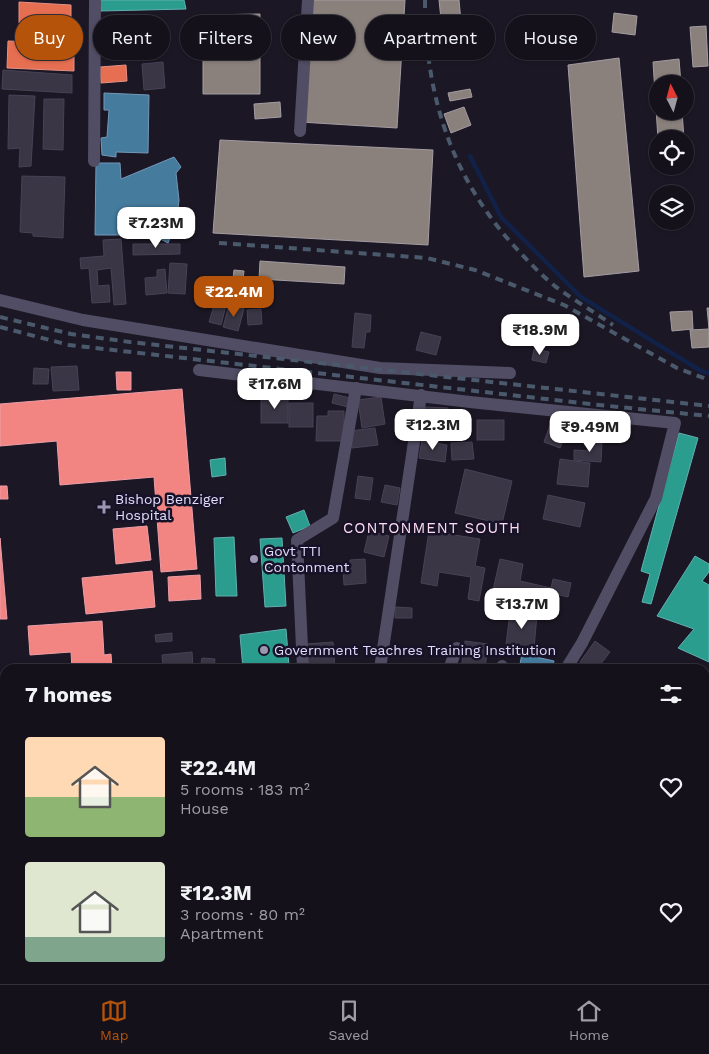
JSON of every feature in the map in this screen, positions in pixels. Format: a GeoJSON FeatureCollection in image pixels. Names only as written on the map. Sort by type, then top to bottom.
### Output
{"type":"FeatureCollection","features":[{"type":"Feature","properties":{"kind":"street"},"geometry":{"type":"LineString","coordinates":[[94,161],[95,0]]}},
{"type":"Feature","properties":{"kind":"street"},"geometry":{"type":"LineString","coordinates":[[300,131],[308,0]]}},
{"type":"Feature","properties":{"kind":"street"},"geometry":{"type":"LineString","coordinates":[[0,300],[84,320],[380,368],[510,373]]}},
{"type":"Feature","properties":{"kind":"street"},"geometry":{"type":"LineString","coordinates":[[199,370],[675,423],[656,498],[582,643],[569,664]]}},
{"type":"Feature","properties":{"kind":"street"},"geometry":{"type":"LineString","coordinates":[[302,664],[297,540],[332,518],[356,388]]}},
{"type":"Feature","properties":{"kind":"street"},"geometry":{"type":"LineString","coordinates":[[381,664],[421,395]]}},
{"type":"Feature","properties":{"kind":"street"},"geometry":{"type":"LineString","coordinates":[[451,664],[457,648]]}},
{"type":"Feature","properties":{"kind":"building: Shops"},"geometry":{"type":"Polygon","coordinates":[[[19,2],[71,5],[71,15],[19,15],[19,2]]]}},
{"type":"Feature","properties":{"kind":"building: Shops"},"geometry":{"type":"Polygon","coordinates":[[[8,41],[15,41],[15,60],[74,60],[74,71],[7,68],[8,41]]]}},
{"type":"Feature","properties":{"kind":"building: Shops"},"geometry":{"type":"Polygon","coordinates":[[[126,65],[127,81],[101,83],[100,67],[126,65]]]}},
{"type":"Feature","properties":{"kind":"building: Schools"},"geometry":{"type":"Polygon","coordinates":[[[100,0],[184,0],[186,9],[101,11],[100,0]]]}},
{"type":"Feature","properties":{"kind":"building: Schools"},"geometry":{"type":"Polygon","coordinates":[[[679,433],[698,438],[651,604],[642,602],[650,574],[641,571],[679,433]]]}},
{"type":"Feature","properties":{"kind":"building: Schools"},"geometry":{"type":"Polygon","coordinates":[[[225,458],[226,475],[212,477],[210,460],[225,458]]]}},
{"type":"Feature","properties":{"kind":"building: Schools"},"geometry":{"type":"Polygon","coordinates":[[[304,510],[310,526],[293,533],[286,517],[304,510]]]}},
{"type":"Feature","properties":{"kind":"building: Schools"},"geometry":{"type":"Polygon","coordinates":[[[234,537],[237,596],[216,596],[214,538],[234,537]]]}},
{"type":"Feature","properties":{"kind":"building: Schools"},"geometry":{"type":"Polygon","coordinates":[[[282,538],[286,606],[265,607],[260,539],[282,538]]]}},
{"type":"Feature","properties":{"kind":"building: Schools"},"geometry":{"type":"Polygon","coordinates":[[[695,556],[709,564],[709,572],[702,581],[709,585],[709,662],[678,648],[694,629],[657,616],[695,556]]]}},
{"type":"Feature","properties":{"kind":"building: Schools","name":"Government Teachres Training Institution"},"geometry":{"type":"Polygon","coordinates":[[[286,629],[289,664],[243,664],[240,635],[286,629]]]}},
{"type":"Feature","properties":{"kind":"building: Health"},"geometry":{"type":"Polygon","coordinates":[[[116,372],[131,372],[131,390],[117,390],[116,372]]]}},
{"type":"Feature","properties":{"kind":"building: Health"},"geometry":{"type":"Polygon","coordinates":[[[182,389],[197,569],[161,572],[154,477],[60,485],[57,441],[0,446],[0,404],[182,389]]]}},
{"type":"Feature","properties":{"kind":"building: Health"},"geometry":{"type":"Polygon","coordinates":[[[0,486],[7,486],[8,499],[0,499],[0,486]]]}},
{"type":"Feature","properties":{"kind":"building: Health"},"geometry":{"type":"Polygon","coordinates":[[[147,526],[151,560],[116,564],[113,529],[147,526]]]}},
{"type":"Feature","properties":{"kind":"building: Health"},"geometry":{"type":"Polygon","coordinates":[[[0,538],[7,619],[0,619],[0,538]]]}},
{"type":"Feature","properties":{"kind":"building: Health"},"geometry":{"type":"Polygon","coordinates":[[[152,571],[155,607],[86,614],[82,578],[152,571]]]}},
{"type":"Feature","properties":{"kind":"building: Health"},"geometry":{"type":"Polygon","coordinates":[[[200,575],[201,599],[169,601],[168,577],[200,575]]]}},
{"type":"Feature","properties":{"kind":"building: Health"},"geometry":{"type":"Polygon","coordinates":[[[102,621],[104,655],[111,654],[112,664],[72,664],[71,652],[30,655],[28,626],[102,621]]]}},
{"type":"Feature","properties":{"kind":"building: Public"},"geometry":{"type":"Polygon","coordinates":[[[104,93],[149,95],[148,153],[116,152],[116,157],[102,155],[101,138],[107,137],[109,110],[104,110],[104,93]]]}},
{"type":"Feature","properties":{"kind":"building: Public"},"geometry":{"type":"Polygon","coordinates":[[[174,157],[181,167],[176,173],[179,200],[178,209],[170,228],[173,231],[168,243],[120,217],[120,235],[95,235],[96,163],[120,163],[121,179],[174,157]]]}},
{"type":"Feature","properties":{"kind":"building: Public"},"geometry":{"type":"Polygon","coordinates":[[[522,654],[554,661],[553,664],[520,664],[522,654]]]}},
{"type":"Feature","properties":{"kind":"building: Industry"},"geometry":{"type":"Polygon","coordinates":[[[308,0],[405,0],[404,15],[365,15],[365,60],[401,60],[397,128],[300,122],[304,60],[355,60],[355,15],[307,15],[308,0]]]}},
{"type":"Feature","properties":{"kind":"building: Industry"},"geometry":{"type":"Polygon","coordinates":[[[439,0],[459,0],[460,15],[441,15],[439,0]]]}},
{"type":"Feature","properties":{"kind":"building: Industry"},"geometry":{"type":"Polygon","coordinates":[[[614,13],[637,16],[635,35],[612,32],[614,13]]]}},
{"type":"Feature","properties":{"kind":"building: Industry"},"geometry":{"type":"Polygon","coordinates":[[[260,14],[260,15],[203,15],[260,14]]]}},
{"type":"Feature","properties":{"kind":"building: Industry"},"geometry":{"type":"Polygon","coordinates":[[[706,26],[708,66],[693,67],[690,27],[706,26]]]}},
{"type":"Feature","properties":{"kind":"building: Industry"},"geometry":{"type":"Polygon","coordinates":[[[619,58],[639,271],[584,277],[568,65],[619,58]]]}},
{"type":"Feature","properties":{"kind":"building: Industry"},"geometry":{"type":"Polygon","coordinates":[[[679,59],[680,75],[654,75],[653,62],[679,59]]]}},
{"type":"Feature","properties":{"kind":"building: Industry"},"geometry":{"type":"Polygon","coordinates":[[[203,60],[260,60],[260,94],[203,94],[203,60]]]}},
{"type":"Feature","properties":{"kind":"building: Industry"},"geometry":{"type":"Polygon","coordinates":[[[470,89],[472,97],[450,101],[448,93],[470,89]]]}},
{"type":"Feature","properties":{"kind":"building: Industry"},"geometry":{"type":"Polygon","coordinates":[[[280,102],[281,117],[255,119],[254,104],[280,102]]]}},
{"type":"Feature","properties":{"kind":"building: Industry"},"geometry":{"type":"Polygon","coordinates":[[[464,107],[471,125],[451,133],[444,114],[464,107]]]}},
{"type":"Feature","properties":{"kind":"building: Industry"},"geometry":{"type":"Polygon","coordinates":[[[657,120],[683,120],[683,130],[657,130],[657,120]]]}},
{"type":"Feature","properties":{"kind":"building: Industry"},"geometry":{"type":"Polygon","coordinates":[[[220,140],[433,150],[428,245],[213,233],[220,140]]]}},
{"type":"Feature","properties":{"kind":"building: Industry"},"geometry":{"type":"Polygon","coordinates":[[[260,261],[345,267],[344,284],[259,279],[260,261]]]}},
{"type":"Feature","properties":{"kind":"building: Industry"},"geometry":{"type":"Polygon","coordinates":[[[234,270],[244,271],[242,288],[232,287],[234,270]]]}},
{"type":"Feature","properties":{"kind":"building: Industry"},"geometry":{"type":"Polygon","coordinates":[[[707,308],[709,308],[709,329],[707,308]]]}},
{"type":"Feature","properties":{"kind":"building: Industry"},"geometry":{"type":"Polygon","coordinates":[[[692,311],[693,329],[672,331],[670,312],[692,311]]]}},
{"type":"Feature","properties":{"kind":"building: Industry"},"geometry":{"type":"Polygon","coordinates":[[[522,319],[535,319],[535,329],[521,329],[522,319]]]}},
{"type":"Feature","properties":{"kind":"building: Industry"},"geometry":{"type":"Polygon","coordinates":[[[709,329],[709,347],[692,348],[690,330],[709,329]]]}},
{"type":"Feature","properties":{"kind":"building: Other"},"geometry":{"type":"Polygon","coordinates":[[[163,62],[165,88],[144,90],[142,64],[163,62]]]}},
{"type":"Feature","properties":{"kind":"building: Other"},"geometry":{"type":"Polygon","coordinates":[[[3,70],[72,75],[72,93],[2,89],[3,70]]]}},
{"type":"Feature","properties":{"kind":"building: Other"},"geometry":{"type":"Polygon","coordinates":[[[9,95],[35,96],[31,166],[19,167],[20,148],[8,149],[9,95]]]}},
{"type":"Feature","properties":{"kind":"building: Other"},"geometry":{"type":"Polygon","coordinates":[[[44,99],[64,99],[63,150],[43,149],[44,99]]]}},
{"type":"Feature","properties":{"kind":"building: Other"},"geometry":{"type":"Polygon","coordinates":[[[22,176],[65,177],[63,238],[33,236],[33,233],[20,232],[22,176]]]}},
{"type":"Feature","properties":{"kind":"building: Other"},"geometry":{"type":"Polygon","coordinates":[[[121,239],[126,304],[114,305],[111,268],[97,270],[98,286],[109,285],[110,302],[92,303],[89,268],[81,269],[80,258],[104,256],[103,240],[121,239]]]}},
{"type":"Feature","properties":{"kind":"building: Other"},"geometry":{"type":"Polygon","coordinates":[[[133,244],[180,244],[180,254],[133,255],[133,244]]]}},
{"type":"Feature","properties":{"kind":"building: Other"},"geometry":{"type":"Polygon","coordinates":[[[170,263],[187,264],[185,294],[168,293],[170,263]]]}},
{"type":"Feature","properties":{"kind":"building: Other"},"geometry":{"type":"Polygon","coordinates":[[[165,269],[167,293],[146,295],[145,278],[157,277],[157,270],[165,269]]]}},
{"type":"Feature","properties":{"kind":"building: Other"},"geometry":{"type":"Polygon","coordinates":[[[216,299],[227,302],[221,325],[209,322],[216,299]]]}},
{"type":"Feature","properties":{"kind":"building: Other"},"geometry":{"type":"Polygon","coordinates":[[[229,305],[244,309],[238,331],[223,327],[229,305]]]}},
{"type":"Feature","properties":{"kind":"building: Other"},"geometry":{"type":"Polygon","coordinates":[[[261,309],[262,324],[248,325],[247,310],[261,309]]]}},
{"type":"Feature","properties":{"kind":"building: Other"},"geometry":{"type":"Polygon","coordinates":[[[355,313],[371,315],[370,332],[366,332],[364,348],[352,347],[355,313]]]}},
{"type":"Feature","properties":{"kind":"building: Other"},"geometry":{"type":"Polygon","coordinates":[[[421,332],[441,337],[436,355],[416,350],[421,332]]]}},
{"type":"Feature","properties":{"kind":"building: Other"},"geometry":{"type":"Polygon","coordinates":[[[534,349],[549,352],[546,363],[532,360],[534,349]]]}},
{"type":"Feature","properties":{"kind":"building: Other"},"geometry":{"type":"Polygon","coordinates":[[[77,366],[79,390],[53,391],[51,367],[77,366]]]}},
{"type":"Feature","properties":{"kind":"building: Other"},"geometry":{"type":"Polygon","coordinates":[[[34,368],[49,369],[48,384],[33,384],[34,368]]]}},
{"type":"Feature","properties":{"kind":"building: Other"},"geometry":{"type":"Polygon","coordinates":[[[334,394],[350,398],[348,407],[332,403],[334,394]]]}},
{"type":"Feature","properties":{"kind":"building: Other"},"geometry":{"type":"Polygon","coordinates":[[[381,397],[385,424],[362,428],[358,400],[381,397]]]}},
{"type":"Feature","properties":{"kind":"building: Other"},"geometry":{"type":"Polygon","coordinates":[[[261,398],[288,398],[288,423],[261,423],[261,398]]]}},
{"type":"Feature","properties":{"kind":"building: Other"},"geometry":{"type":"Polygon","coordinates":[[[289,403],[313,403],[313,427],[289,427],[289,403]]]}},
{"type":"Feature","properties":{"kind":"building: Other"},"geometry":{"type":"Polygon","coordinates":[[[425,407],[448,408],[447,440],[424,439],[425,407]]]}},
{"type":"Feature","properties":{"kind":"building: Other"},"geometry":{"type":"Polygon","coordinates":[[[328,411],[344,411],[344,441],[316,441],[317,416],[328,416],[328,411]]]}},
{"type":"Feature","properties":{"kind":"building: Other"},"geometry":{"type":"Polygon","coordinates":[[[477,420],[504,420],[504,440],[477,440],[477,420]]]}},
{"type":"Feature","properties":{"kind":"building: Other"},"geometry":{"type":"Polygon","coordinates":[[[550,425],[567,432],[560,448],[544,442],[550,425]]]}},
{"type":"Feature","properties":{"kind":"building: Other"},"geometry":{"type":"Polygon","coordinates":[[[375,428],[378,445],[352,448],[350,431],[375,428]]]}},
{"type":"Feature","properties":{"kind":"building: Other"},"geometry":{"type":"Polygon","coordinates":[[[422,440],[447,445],[445,462],[419,458],[422,440]]]}},
{"type":"Feature","properties":{"kind":"building: Other"},"geometry":{"type":"Polygon","coordinates":[[[592,441],[602,441],[601,462],[574,460],[574,450],[591,451],[592,441]]]}},
{"type":"Feature","properties":{"kind":"building: Other"},"geometry":{"type":"Polygon","coordinates":[[[472,442],[474,459],[452,460],[451,443],[472,442]]]}},
{"type":"Feature","properties":{"kind":"building: Other"},"geometry":{"type":"Polygon","coordinates":[[[560,459],[590,463],[588,487],[557,484],[560,459]]]}},
{"type":"Feature","properties":{"kind":"building: Other"},"geometry":{"type":"Polygon","coordinates":[[[465,469],[512,481],[502,524],[455,513],[465,469]]]}},
{"type":"Feature","properties":{"kind":"building: Other"},"geometry":{"type":"Polygon","coordinates":[[[358,476],[373,478],[370,500],[355,498],[358,476]]]}},
{"type":"Feature","properties":{"kind":"building: Other"},"geometry":{"type":"Polygon","coordinates":[[[385,485],[400,488],[397,505],[381,502],[385,485]]]}},
{"type":"Feature","properties":{"kind":"building: Other"},"geometry":{"type":"Polygon","coordinates":[[[548,495],[585,503],[580,527],[543,519],[548,495]]]}},
{"type":"Feature","properties":{"kind":"building: Other"},"geometry":{"type":"Polygon","coordinates":[[[369,531],[389,536],[384,557],[364,552],[369,531]]]}},
{"type":"Feature","properties":{"kind":"building: Other"},"geometry":{"type":"Polygon","coordinates":[[[429,531],[480,539],[475,566],[485,568],[479,601],[468,599],[471,577],[439,572],[437,586],[421,583],[429,531]]]}},
{"type":"Feature","properties":{"kind":"building: Other"},"geometry":{"type":"Polygon","coordinates":[[[365,559],[366,583],[344,585],[343,569],[350,569],[350,560],[365,559]]]}},
{"type":"Feature","properties":{"kind":"building: Other"},"geometry":{"type":"Polygon","coordinates":[[[500,559],[523,564],[520,581],[551,588],[553,579],[571,583],[568,597],[551,593],[547,611],[491,599],[500,559]]]}},
{"type":"Feature","properties":{"kind":"building: Other"},"geometry":{"type":"Polygon","coordinates":[[[395,607],[412,608],[412,618],[395,618],[395,607]]]}},
{"type":"Feature","properties":{"kind":"building: Other"},"geometry":{"type":"Polygon","coordinates":[[[510,612],[537,615],[534,648],[506,645],[510,612]]]}},
{"type":"Feature","properties":{"kind":"building: Other"},"geometry":{"type":"Polygon","coordinates":[[[172,633],[172,641],[156,642],[155,635],[172,633]]]}},
{"type":"Feature","properties":{"kind":"building: Other"},"geometry":{"type":"Polygon","coordinates":[[[465,641],[488,644],[486,664],[462,664],[465,641]]]}},
{"type":"Feature","properties":{"kind":"building: Other"},"geometry":{"type":"Polygon","coordinates":[[[595,641],[610,652],[601,664],[583,664],[580,662],[595,641]]]}},
{"type":"Feature","properties":{"kind":"building: Other"},"geometry":{"type":"Polygon","coordinates":[[[333,642],[335,664],[308,664],[306,644],[333,642]]]}},
{"type":"Feature","properties":{"kind":"building: Other"},"geometry":{"type":"Polygon","coordinates":[[[192,652],[193,664],[163,664],[162,655],[192,652]]]}},
{"type":"Feature","properties":{"kind":"building: Other"},"geometry":{"type":"Polygon","coordinates":[[[202,658],[215,659],[214,664],[201,664],[202,658]]]}},
{"type":"Feature","properties":{"kind":"waterway"},"geometry":{"type":"LineString","coordinates":[[470,156],[501,217],[581,297],[701,371],[709,373]]}},
{"type":"Feature","properties":{"kind":"railway"},"geometry":{"type":"LineString","coordinates":[[425,0],[426,35],[437,101],[458,163],[474,192],[493,220],[540,273],[556,287],[613,325]]}},
{"type":"Feature","properties":{"kind":"railway"},"geometry":{"type":"LineString","coordinates":[[219,243],[427,258],[475,270],[564,305],[677,368],[709,380]]}},
{"type":"Feature","properties":{"kind":"railway"},"geometry":{"type":"LineString","coordinates":[[0,317],[71,334],[130,342],[709,406]]}},
{"type":"Feature","properties":{"kind":"railway"},"geometry":{"type":"LineString","coordinates":[[0,327],[69,345],[709,416]]}},
{"type":"Feature","properties":{"kind":"place","name":"Bishop Benziger Hospital"},"geometry":{"type":"Point","coordinates":[104,507]}},
{"type":"Feature","properties":{"kind":"place","name":"Govt TTI Contonment"},"geometry":{"type":"Point","coordinates":[254,559]}},
{"type":"Feature","properties":{"kind":"place","name":"Government Teachres Training Institution"},"geometry":{"type":"Point","coordinates":[264,650]}},
{"type":"Feature","properties":{"kind":"district","name":"CONTONMENT SOUTH"},"geometry":{"type":"Point","coordinates":[432,528]}}]}
